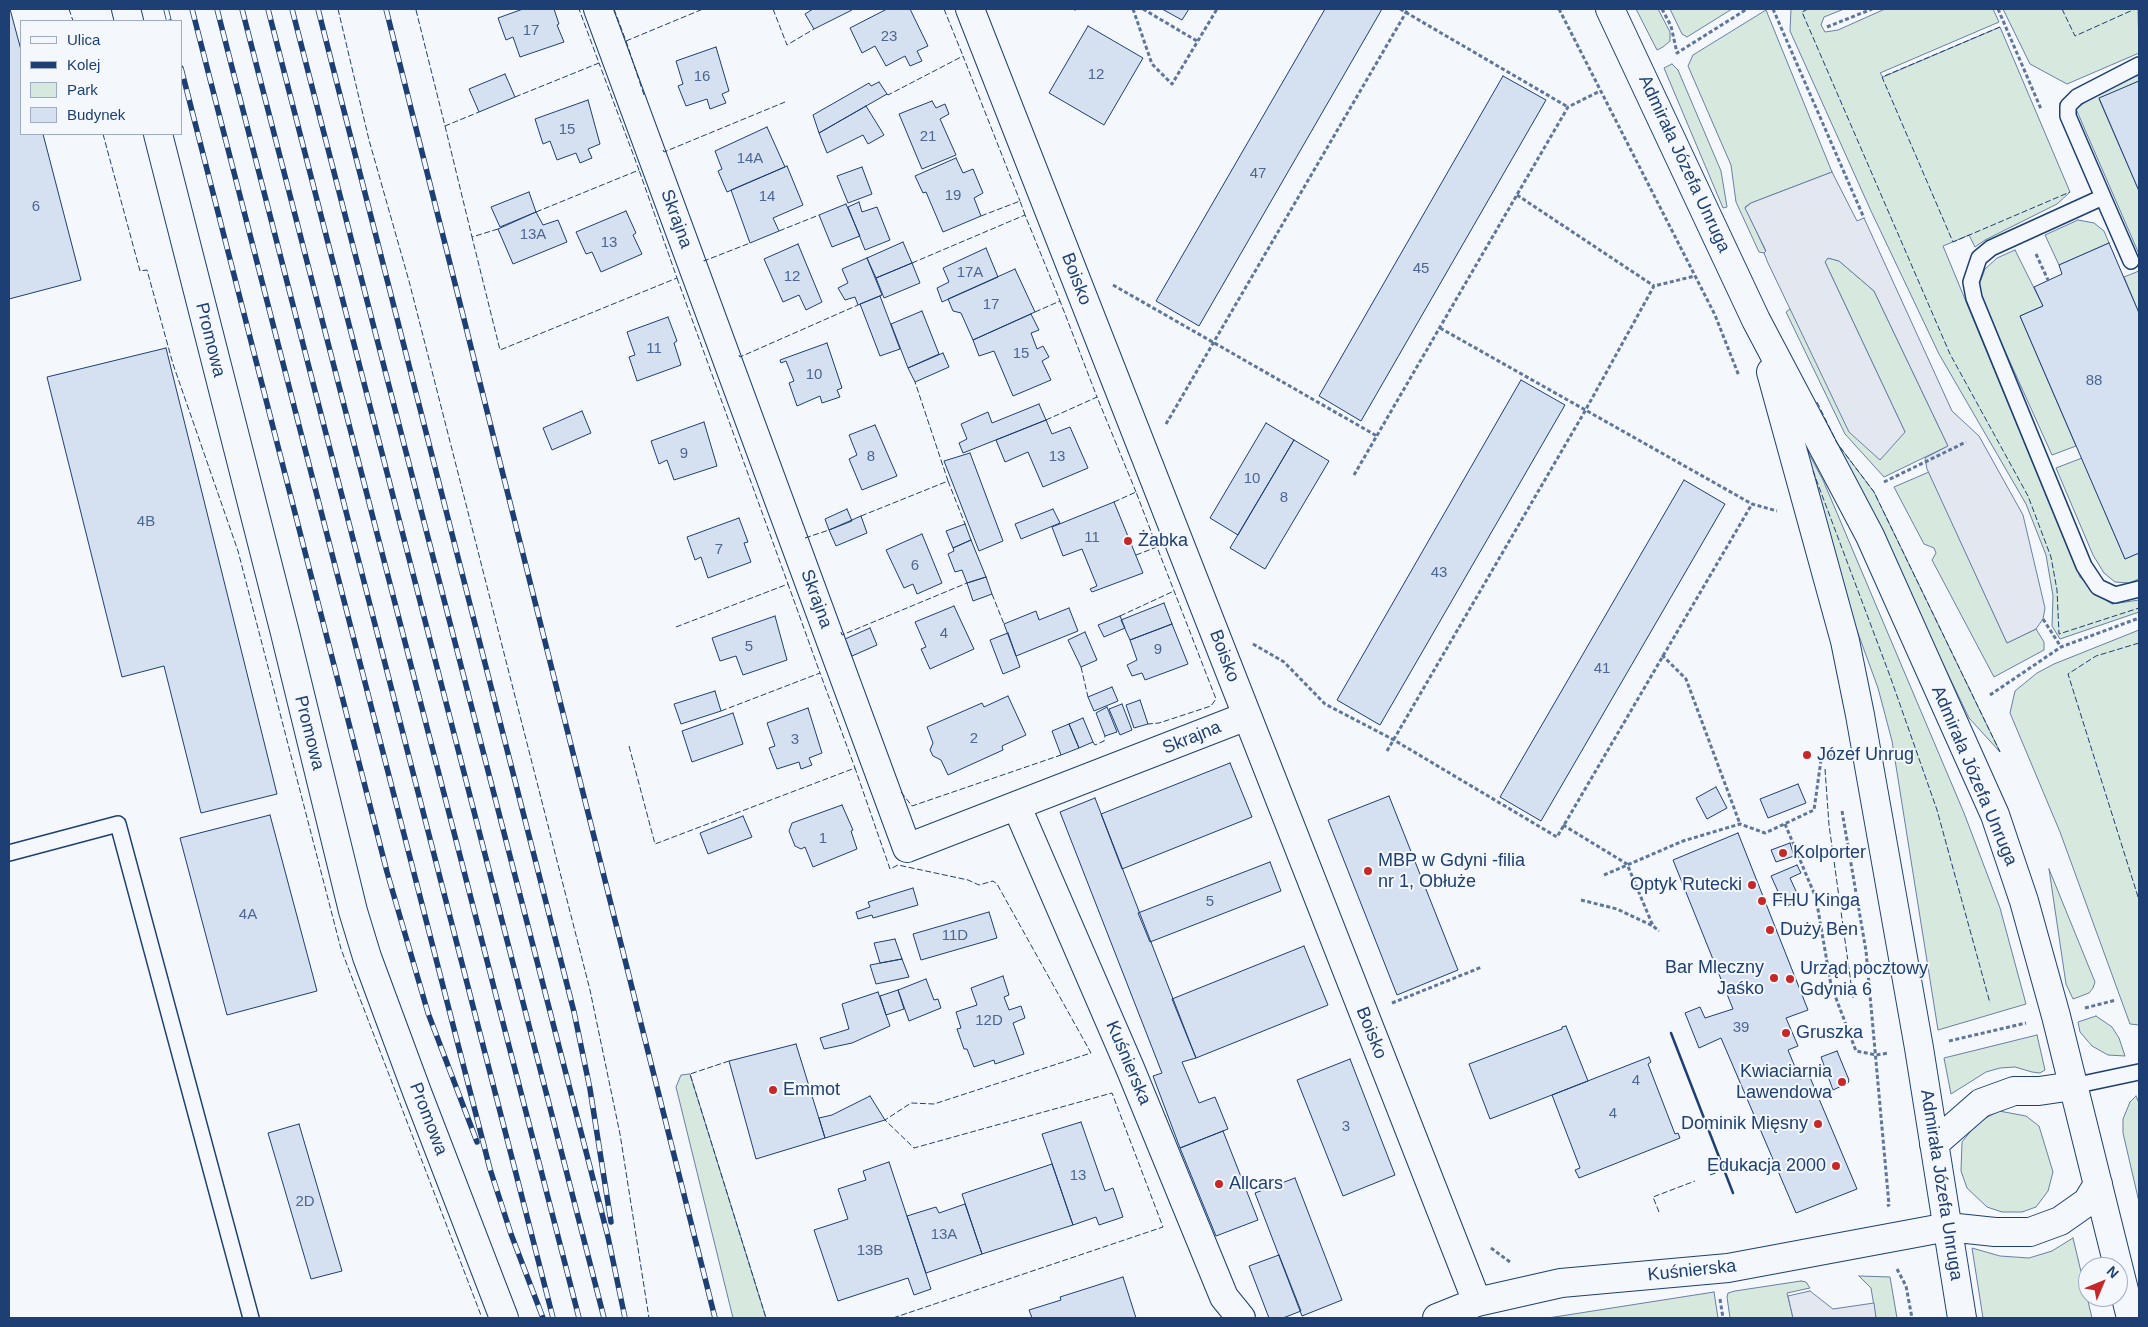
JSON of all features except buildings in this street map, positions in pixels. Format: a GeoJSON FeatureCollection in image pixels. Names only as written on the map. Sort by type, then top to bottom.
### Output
{"type":"FeatureCollection","features":[{"type":"Feature","properties":{"kind":"street","name":"Skrajna"},"geometry":{"type":"LineString","coordinates":[[598,9],[907,848],[1017,807],[1247,716]]}},
{"type":"Feature","properties":{"kind":"street","name":"Boisko"},"geometry":{"type":"LineString","coordinates":[[970,9],[1477,1302]]}},
{"type":"Feature","properties":{"kind":"street","name":"Admirała Józefa Unruga"},"geometry":{"type":"LineString","coordinates":[[1610,9],[1756,320],[1870,536],[1994,815],[2024,901],[2056,1016],[2131,1318]]}},
{"type":"Feature","properties":{"kind":"street","name":"Promowa"},"geometry":{"type":"LineString","coordinates":[[158,135],[283,624],[353,911],[367,957],[417,1092],[504,1318]]}},
{"type":"Feature","properties":{"kind":"street","name":"Admirała Józefa Unruga"},"geometry":{"type":"LineString","coordinates":[[1756,320],[1845,641],[1891,882],[1962,1318]]}},
{"type":"Feature","properties":{"kind":"street","name":"Kuśnierska"},"geometry":{"type":"LineString","coordinates":[[1017,807],[1130,1068],[1224,1297],[1241,1318]]}},
{"type":"Feature","properties":{"kind":"street"},"geometry":{"type":"LineString","coordinates":[[1934,1144],[1980,1103],[2014,1091],[2039,1091],[2073,1086]]}},
{"type":"Feature","properties":{"kind":"street"},"geometry":{"type":"LineString","coordinates":[[1948,1227],[1995,1232],[2030,1232],[2060,1221],[2074,1212],[2087,1202],[2098,1184]]}},
{"type":"Feature","properties":{"kind":"street","name":"Kuśnierska"},"geometry":{"type":"LineString","coordinates":[[1437,1318],[1477,1302],[1561,1284],[1728,1268],[1948,1227]]}},
{"type":"Feature","properties":{"kind":"lane"},"geometry":{"type":"LineString","coordinates":[[2132,261],[2068,116],[2068,106],[2077,97],[2139,65]]}},
{"type":"Feature","properties":{"kind":"lane"},"geometry":{"type":"LineString","coordinates":[[2103,197],[1991,248],[1979,258],[1971,282],[1974,298],[2084,566],[2098,587],[2115,595],[2139,589]]}},
{"type":"Feature","properties":{"kind":"lane"},"geometry":{"type":"LineString","coordinates":[[9,852],[118,824],[250,1318]]}},
{"type":"Feature","properties":{"kind":"lane"},"geometry":{"type":"LineString","coordinates":[[2073,1086],[2139,1072]]}},
{"type":"Feature","properties":{"kind":"path"},"geometry":{"type":"LineString","coordinates":[[1133,9],[1152,64],[1172,84],[1217,9]]}},
{"type":"Feature","properties":{"kind":"path"},"geometry":{"type":"LineString","coordinates":[[1143,9],[1197,41]]}},
{"type":"Feature","properties":{"kind":"path"},"geometry":{"type":"LineString","coordinates":[[1400,9],[1407,10],[1568,107]]}},
{"type":"Feature","properties":{"kind":"path"},"geometry":{"type":"LineString","coordinates":[[1559,9],[1715,315],[1739,377]]}},
{"type":"Feature","properties":{"kind":"path"},"geometry":{"type":"LineString","coordinates":[[1662,9],[1671,26],[1677,54],[1747,9]]}},
{"type":"Feature","properties":{"kind":"path"},"geometry":{"type":"LineString","coordinates":[[1773,9],[1864,218]]}},
{"type":"Feature","properties":{"kind":"path"},"geometry":{"type":"LineString","coordinates":[[1827,27],[1872,9]]}},
{"type":"Feature","properties":{"kind":"path"},"geometry":{"type":"LineString","coordinates":[[1159,420],[1163,429],[1407,10]]}},
{"type":"Feature","properties":{"kind":"path"},"geometry":{"type":"LineString","coordinates":[[1354,475],[1568,107],[1600,91]]}},
{"type":"Feature","properties":{"kind":"path"},"geometry":{"type":"LineString","coordinates":[[1517,195],[1654,286],[1695,276]]}},
{"type":"Feature","properties":{"kind":"path"},"geometry":{"type":"LineString","coordinates":[[1105,281],[1377,436]]}},
{"type":"Feature","properties":{"kind":"path"},"geometry":{"type":"LineString","coordinates":[[1387,751],[1585,411],[1654,286]]}},
{"type":"Feature","properties":{"kind":"path"},"geometry":{"type":"LineString","coordinates":[[1440,328],[1752,504],[1782,512],[1780,504]]}},
{"type":"Feature","properties":{"kind":"path"},"geometry":{"type":"LineString","coordinates":[[1884,482],[1966,442]]}},
{"type":"Feature","properties":{"kind":"path"},"geometry":{"type":"LineString","coordinates":[[1250,649],[1246,640],[1284,662],[1325,704],[1394,740],[1557,837],[1752,504]]}},
{"type":"Feature","properties":{"kind":"path"},"geometry":{"type":"LineString","coordinates":[[1990,695],[2061,647],[2139,618]]}},
{"type":"Feature","properties":{"kind":"path"},"geometry":{"type":"LineString","coordinates":[[2043,619],[2061,647]]}},
{"type":"Feature","properties":{"kind":"path"},"geometry":{"type":"LineString","coordinates":[[1662,655],[1686,679],[1740,824]]}},
{"type":"Feature","properties":{"kind":"path"},"geometry":{"type":"LineString","coordinates":[[1833,747],[1835,764]]}},
{"type":"Feature","properties":{"kind":"path"},"geometry":{"type":"LineString","coordinates":[[1604,875],[1683,841],[1740,824],[1765,832],[1814,810],[1821,760],[1834,754]]}},
{"type":"Feature","properties":{"kind":"path"},"geometry":{"type":"LineString","coordinates":[[1842,810],[1866,951],[1889,1205],[1881,1208]]}},
{"type":"Feature","properties":{"kind":"path"},"geometry":{"type":"LineString","coordinates":[[1564,824],[1627,864],[1653,926]]}},
{"type":"Feature","properties":{"kind":"path"},"geometry":{"type":"LineString","coordinates":[[1785,824],[1816,898],[1831,985],[1856,1051],[1876,1055],[1919,1048],[2116,1000]]}},
{"type":"Feature","properties":{"kind":"path"},"geometry":{"type":"LineString","coordinates":[[1581,900],[1617,909],[1653,926],[1659,931]]}},
{"type":"Feature","properties":{"kind":"path"},"geometry":{"type":"LineString","coordinates":[[1393,1011],[1390,1004],[1482,967]]}},
{"type":"Feature","properties":{"kind":"path"},"geometry":{"type":"LineString","coordinates":[[1489,1246],[1512,1262]]}},
{"type":"Feature","properties":{"kind":"path"},"geometry":{"type":"LineString","coordinates":[[1895,1265],[1906,1286],[1912,1318]]}},
{"type":"Feature","properties":{"kind":"green space"},"geometry":{"type":"Polygon","coordinates":[[[1636,9],[1658,9],[1670,32],[1670,41],[1657,50],[1636,9]]]}},
{"type":"Feature","properties":{"kind":"green space"},"geometry":{"type":"Polygon","coordinates":[[[1670,9],[1732,9],[1687,37],[1682,34],[1670,9]]]}},
{"type":"Feature","properties":{"kind":"green space"},"geometry":{"type":"Polygon","coordinates":[[[1791,9],[1844,9],[1824,17],[1821,25],[1825,32],[1838,30],[1885,9],[1993,9],[1999,22],[1880,73],[1883,77],[2000,27],[2070,192],[2057,204],[1985,240],[1975,247],[1969,235],[1943,246],[2080,577],[2096,594],[2112,604],[2139,600],[2139,612],[2060,639],[2052,626],[2053,596],[2046,555],[2026,504],[1939,354],[1871,211],[1790,31],[1791,9]]]}},
{"type":"Feature","properties":{"kind":"green space"},"geometry":{"type":"Polygon","coordinates":[[[2003,9],[2138,9],[2139,53],[2067,84],[2030,64],[2003,9]]]}},
{"type":"Feature","properties":{"kind":"green space"},"geometry":{"type":"Polygon","coordinates":[[[1766,10],[1832,172],[1745,207],[1766,252],[1764,253],[1759,252],[1736,202],[1731,165],[1688,66],[1693,55],[1766,10]]]}},
{"type":"Feature","properties":{"kind":"green space"},"geometry":{"type":"Polygon","coordinates":[[[1672,64],[1678,70],[1721,171],[1727,207],[1723,208],[1664,68],[1672,64]]]}},
{"type":"Feature","properties":{"kind":"green space"},"geometry":{"type":"Polygon","coordinates":[[[2139,75],[2139,81],[2099,99],[2139,191],[2139,254],[2076,109],[2097,93],[2139,75]]]}},
{"type":"Feature","properties":{"kind":"green space"},"geometry":{"type":"Polygon","coordinates":[[[2078,220],[2094,223],[2104,231],[2109,243],[2059,265],[2045,235],[2078,220]]]}},
{"type":"Feature","properties":{"kind":"green space"},"geometry":{"type":"Polygon","coordinates":[[[2015,250],[2043,306],[2020,316],[2076,446],[2052,455],[1982,300],[1979,285],[1985,269],[1997,258],[2015,250]]]}},
{"type":"Feature","properties":{"kind":"green space"},"geometry":{"type":"Polygon","coordinates":[[[1828,258],[1839,261],[1874,291],[1948,446],[1884,477],[1845,434],[1786,312],[1790,309],[1905,432],[1825,262],[1828,258]]]}},
{"type":"Feature","properties":{"kind":"green space"},"geometry":{"type":"Polygon","coordinates":[[[2139,271],[2139,313],[2124,277],[2139,271]]]}},
{"type":"Feature","properties":{"kind":"green space"},"geometry":{"type":"Polygon","coordinates":[[[1801,439],[1823,480],[1964,813],[2000,908],[2026,1004],[1938,1030],[1892,741],[1878,688],[1851,614],[1801,439]]]}},
{"type":"Feature","properties":{"kind":"green space"},"geometry":{"type":"Polygon","coordinates":[[[1837,443],[1874,492],[2000,752],[1969,718],[1837,443]]]}},
{"type":"Feature","properties":{"kind":"green space"},"geometry":{"type":"Polygon","coordinates":[[[2082,458],[2125,559],[2139,553],[2139,579],[2129,583],[2115,582],[2104,573],[2093,555],[2056,468],[2082,458]]]}},
{"type":"Feature","properties":{"kind":"green space"},"geometry":{"type":"Polygon","coordinates":[[[1929,472],[2007,643],[2036,629],[2044,642],[2044,650],[1994,677],[1932,560],[1936,553],[1934,548],[1924,544],[1894,487],[1929,472]]]}},
{"type":"Feature","properties":{"kind":"green space"},"geometry":{"type":"Polygon","coordinates":[[[2139,630],[2139,1025],[2130,1024],[2060,832],[2010,713],[2015,691],[2037,673],[2054,664],[2139,630]]]}},
{"type":"Feature","properties":{"kind":"green space"},"geometry":{"type":"Polygon","coordinates":[[[2049,869],[2095,982],[2089,993],[2073,999],[2066,984],[2049,869]]]}},
{"type":"Feature","properties":{"kind":"green space"},"geometry":{"type":"Polygon","coordinates":[[[2096,1016],[2112,1027],[2119,1038],[2125,1056],[2108,1055],[2092,1046],[2080,1032],[2078,1022],[2096,1016]]]}},
{"type":"Feature","properties":{"kind":"green space"},"geometry":{"type":"Polygon","coordinates":[[[2037,1035],[2045,1070],[2040,1073],[2015,1067],[2000,1068],[1986,1072],[1951,1094],[1944,1058],[2037,1035]]]}},
{"type":"Feature","properties":{"kind":"green space"},"geometry":{"type":"Polygon","coordinates":[[[690,1074],[766,1318],[733,1318],[676,1087],[681,1075],[690,1074]]]}},
{"type":"Feature","properties":{"kind":"green space"},"geometry":{"type":"Polygon","coordinates":[[[2136,1096],[2139,1103],[2139,1202],[2123,1133],[2123,1119],[2130,1102],[2136,1096]]]}},
{"type":"Feature","properties":{"kind":"green space"},"geometry":{"type":"Polygon","coordinates":[[[1999,1111],[2026,1116],[2039,1126],[2053,1172],[2048,1191],[2036,1207],[2022,1212],[2002,1212],[1987,1207],[1967,1188],[1961,1171],[1962,1142],[1978,1122],[1999,1111]]]}},
{"type":"Feature","properties":{"kind":"green space"},"geometry":{"type":"Polygon","coordinates":[[[2073,1238],[2078,1259],[2078,1307],[2089,1307],[2092,1318],[1983,1318],[1972,1248],[2000,1256],[2029,1258],[2052,1251],[2073,1238]]]}},
{"type":"Feature","properties":{"kind":"green space"},"geometry":{"type":"Polygon","coordinates":[[[1859,1276],[1890,1277],[1897,1318],[1876,1318],[1871,1288],[1859,1276]]]}},
{"type":"Feature","properties":{"kind":"green space"},"geometry":{"type":"Polygon","coordinates":[[[1801,1281],[1806,1282],[1810,1288],[1787,1293],[1793,1318],[1730,1318],[1728,1293],[1801,1281]]]}},
{"type":"Feature","properties":{"kind":"green space"},"geometry":{"type":"Polygon","coordinates":[[[1714,1292],[1718,1318],[1548,1318],[1714,1292]]]}},
{"type":"Feature","properties":{"kind":"shaded area"},"geometry":{"type":"Polygon","coordinates":[[[1832,172],[1857,221],[1864,218],[1952,411],[1979,436],[2023,515],[2045,608],[2043,619],[2036,629],[2007,643],[1927,469],[1925,458],[1948,446],[1874,291],[1839,261],[1828,258],[1825,262],[1905,432],[1880,460],[1849,432],[1768,263],[1764,253],[1766,251],[1745,208],[1751,203],[1832,172]]]}},
{"type":"Feature","properties":{"kind":"shaded area"},"geometry":{"type":"Polygon","coordinates":[[[1810,1291],[1833,1309],[1874,1303],[1876,1318],[1793,1318],[1788,1296],[1810,1291]]]}},
{"type":"Feature","properties":{"kind":"railway"},"geometry":{"type":"LineString","coordinates":[[166,9],[169,20]]}},
{"type":"Feature","properties":{"kind":"railway"},"geometry":{"type":"LineString","coordinates":[[192,9],[490,1169],[511,1234],[543,1318]]}},
{"type":"Feature","properties":{"kind":"railway"},"geometry":{"type":"LineString","coordinates":[[217,9],[553,1318]]}},
{"type":"Feature","properties":{"kind":"railway"},"geometry":{"type":"LineString","coordinates":[[242,9],[579,1318]]}},
{"type":"Feature","properties":{"kind":"railway"},"geometry":{"type":"LineString","coordinates":[[268,9],[604,1318]]}},
{"type":"Feature","properties":{"kind":"railway"},"geometry":{"type":"LineString","coordinates":[[292,9],[608,1237],[625,1318]]}},
{"type":"Feature","properties":{"kind":"railway"},"geometry":{"type":"LineString","coordinates":[[318,9],[574,1012],[590,1089],[611,1222]]}},
{"type":"Feature","properties":{"kind":"railway"},"geometry":{"type":"LineString","coordinates":[[386,9],[715,1318]]}},
{"type":"Feature","properties":{"kind":"railway"},"geometry":{"type":"LineString","coordinates":[[182,72],[387,872],[428,1013],[477,1142]]}},
{"type":"Feature","properties":{"kind":"fence"},"geometry":{"type":"LineString","coordinates":[[69,9],[73,20]]}},
{"type":"Feature","properties":{"kind":"fence"},"geometry":{"type":"LineString","coordinates":[[338,9],[369,140],[409,281],[590,990],[620,1134],[649,1318]]}},
{"type":"Feature","properties":{"kind":"fence"},"geometry":{"type":"LineString","coordinates":[[515,97],[599,63],[579,9]]}},
{"type":"Feature","properties":{"kind":"fence"},"geometry":{"type":"LineString","coordinates":[[614,9],[626,41],[703,9]]}},
{"type":"Feature","properties":{"kind":"fence"},"geometry":{"type":"LineString","coordinates":[[773,9],[787,45],[814,29]]}},
{"type":"Feature","properties":{"kind":"fence"},"geometry":{"type":"LineString","coordinates":[[944,9],[963,56]]}},
{"type":"Feature","properties":{"kind":"fence"},"geometry":{"type":"LineString","coordinates":[[1808,9],[1802,12],[1950,354],[2028,496],[2051,557],[2057,590],[2059,634],[2139,608]]}},
{"type":"Feature","properties":{"kind":"fence"},"geometry":{"type":"LineString","coordinates":[[2062,9],[2075,36],[2135,9]]}},
{"type":"Feature","properties":{"kind":"fence"},"geometry":{"type":"LineString","coordinates":[[416,10],[445,126],[479,112]]}},
{"type":"Feature","properties":{"kind":"fence"},"geometry":{"type":"LineString","coordinates":[[2000,27],[1882,77],[1953,242],[2070,192]]}},
{"type":"Feature","properties":{"kind":"fence"},"geometry":{"type":"LineString","coordinates":[[626,41],[644,95]]}},
{"type":"Feature","properties":{"kind":"fence"},"geometry":{"type":"LineString","coordinates":[[887,94],[963,56],[1020,201]]}},
{"type":"Feature","properties":{"kind":"fence"},"geometry":{"type":"LineString","coordinates":[[536,212],[639,170],[599,63]]}},
{"type":"Feature","properties":{"kind":"fence"},"geometry":{"type":"LineString","coordinates":[[663,150],[664,152],[785,102]]}},
{"type":"Feature","properties":{"kind":"fence"},"geometry":{"type":"LineString","coordinates":[[445,126],[472,237]]}},
{"type":"Feature","properties":{"kind":"fence"},"geometry":{"type":"LineString","coordinates":[[103,135],[140,271],[147,270],[173,364],[238,551],[341,949],[482,1318]]}},
{"type":"Feature","properties":{"kind":"fence"},"geometry":{"type":"LineString","coordinates":[[498,229],[472,237],[500,350],[677,278],[639,170]]}},
{"type":"Feature","properties":{"kind":"fence"},"geometry":{"type":"LineString","coordinates":[[981,216],[1020,201],[1025,215]]}},
{"type":"Feature","properties":{"kind":"fence"},"geometry":{"type":"LineString","coordinates":[[779,231],[819,215]]}},
{"type":"Feature","properties":{"kind":"fence"},"geometry":{"type":"LineString","coordinates":[[912,263],[1025,215],[1060,301]]}},
{"type":"Feature","properties":{"kind":"fence"},"geometry":{"type":"LineString","coordinates":[[704,260],[750,243]]}},
{"type":"Feature","properties":{"kind":"fence"},"geometry":{"type":"LineString","coordinates":[[677,278],[788,584]]}},
{"type":"Feature","properties":{"kind":"fence"},"geometry":{"type":"LineString","coordinates":[[1035,312],[1060,301],[1097,397]]}},
{"type":"Feature","properties":{"kind":"fence"},"geometry":{"type":"LineString","coordinates":[[739,355],[740,357],[858,305]]}},
{"type":"Feature","properties":{"kind":"fence"},"geometry":{"type":"LineString","coordinates":[[861,516],[948,481],[915,382]]}},
{"type":"Feature","properties":{"kind":"fence"},"geometry":{"type":"LineString","coordinates":[[1046,420],[1097,397],[1136,492]]}},
{"type":"Feature","properties":{"kind":"fence"},"geometry":{"type":"LineString","coordinates":[[1817,402],[1837,443],[1874,492],[2000,752]]}},
{"type":"Feature","properties":{"kind":"fence"},"geometry":{"type":"LineString","coordinates":[[1813,471],[1890,676],[1937,810],[1990,1003]]}},
{"type":"Feature","properties":{"kind":"fence"},"geometry":{"type":"LineString","coordinates":[[948,481],[965,524]]}},
{"type":"Feature","properties":{"kind":"fence"},"geometry":{"type":"LineString","coordinates":[[1114,502],[1136,492],[1157,547]]}},
{"type":"Feature","properties":{"kind":"fence"},"geometry":{"type":"LineString","coordinates":[[805,538],[829,530]]}},
{"type":"Feature","properties":{"kind":"fence"},"geometry":{"type":"LineString","coordinates":[[1136,555],[1157,547],[1216,699],[1211,706],[1159,723],[1148,724]]}},
{"type":"Feature","properties":{"kind":"fence"},"geometry":{"type":"LineString","coordinates":[[841,632],[842,635],[967,583]]}},
{"type":"Feature","properties":{"kind":"fence"},"geometry":{"type":"LineString","coordinates":[[676,627],[788,584],[820,673]]}},
{"type":"Feature","properties":{"kind":"fence"},"geometry":{"type":"LineString","coordinates":[[1120,616],[1174,591]]}},
{"type":"Feature","properties":{"kind":"fence"},"geometry":{"type":"LineString","coordinates":[[992,594],[1004,624]]}},
{"type":"Feature","properties":{"kind":"fence"},"geometry":{"type":"LineString","coordinates":[[2139,643],[2096,656],[2068,674],[2139,900]]}},
{"type":"Feature","properties":{"kind":"fence"},"geometry":{"type":"LineString","coordinates":[[1081,667],[1088,697]]}},
{"type":"Feature","properties":{"kind":"fence"},"geometry":{"type":"LineString","coordinates":[[721,711],[820,673],[855,768]]}},
{"type":"Feature","properties":{"kind":"fence"},"geometry":{"type":"LineString","coordinates":[[1093,742],[1095,745],[1104,741],[1105,736]]}},
{"type":"Feature","properties":{"kind":"fence"},"geometry":{"type":"LineString","coordinates":[[629,746],[655,844],[855,768],[890,869],[898,865],[968,880],[979,885],[993,881],[997,884],[1091,1053],[934,1104],[911,1103],[885,1120],[914,1148],[1112,1093],[1163,1227],[893,1318]]}},
{"type":"Feature","properties":{"kind":"fence"},"geometry":{"type":"LineString","coordinates":[[901,792],[912,806],[1061,755]]}},
{"type":"Feature","properties":{"kind":"fence"},"geometry":{"type":"LineString","coordinates":[[1825,769],[1829,825],[1853,998]]}},
{"type":"Feature","properties":{"kind":"fence"},"geometry":{"type":"LineString","coordinates":[[729,1061],[690,1074],[766,1318]]}},
{"type":"Feature","properties":{"kind":"fence"},"geometry":{"type":"LineString","coordinates":[[1710,1175],[1724,1170]]}},
{"type":"Feature","properties":{"kind":"fence"},"geometry":{"type":"LineString","coordinates":[[1659,1212],[1653,1197],[1695,1181]]}},
{"type":"Feature","properties":{"kind":"wall"},"geometry":{"type":"LineString","coordinates":[[1671,1033],[1733,1193]]}},
{"type":"Feature","properties":{"kind":"place","name":"Żabka"},"geometry":{"type":"Point","coordinates":[1128,541]}},
{"type":"Feature","properties":{"kind":"place","name":"Józef Unrug"},"geometry":{"type":"Point","coordinates":[1807,755]}},
{"type":"Feature","properties":{"kind":"place","name":"Kolporter"},"geometry":{"type":"Point","coordinates":[1783,853]}},
{"type":"Feature","properties":{"kind":"place","name":"MBP w Gdyni -filia nr 1, Obłuże"},"geometry":{"type":"Point","coordinates":[1368,871]}},
{"type":"Feature","properties":{"kind":"place","name":"Optyk Rutecki"},"geometry":{"type":"Point","coordinates":[1752,885]}},
{"type":"Feature","properties":{"kind":"place","name":"FHU Kinga"},"geometry":{"type":"Point","coordinates":[1762,901]}},
{"type":"Feature","properties":{"kind":"place","name":"Duży Ben"},"geometry":{"type":"Point","coordinates":[1770,930]}},
{"type":"Feature","properties":{"kind":"place","name":"Bar Mleczny Jaśko"},"geometry":{"type":"Point","coordinates":[1774,978]}},
{"type":"Feature","properties":{"kind":"place","name":"Urząd pocztowy Gdynia 6"},"geometry":{"type":"Point","coordinates":[1790,979]}},
{"type":"Feature","properties":{"kind":"place","name":"Gruszka"},"geometry":{"type":"Point","coordinates":[1786,1033]}},
{"type":"Feature","properties":{"kind":"place","name":"Kwiaciarnia Lawendowa"},"geometry":{"type":"Point","coordinates":[1842,1082]}},
{"type":"Feature","properties":{"kind":"place","name":"Emmot"},"geometry":{"type":"Point","coordinates":[773,1090]}},
{"type":"Feature","properties":{"kind":"place","name":"Dominik Mięsny"},"geometry":{"type":"Point","coordinates":[1818,1124]}},
{"type":"Feature","properties":{"kind":"place","name":"Edukacja 2000"},"geometry":{"type":"Point","coordinates":[1836,1166]}},
{"type":"Feature","properties":{"kind":"place","name":"Allcars"},"geometry":{"type":"Point","coordinates":[1219,1184]}}]}
